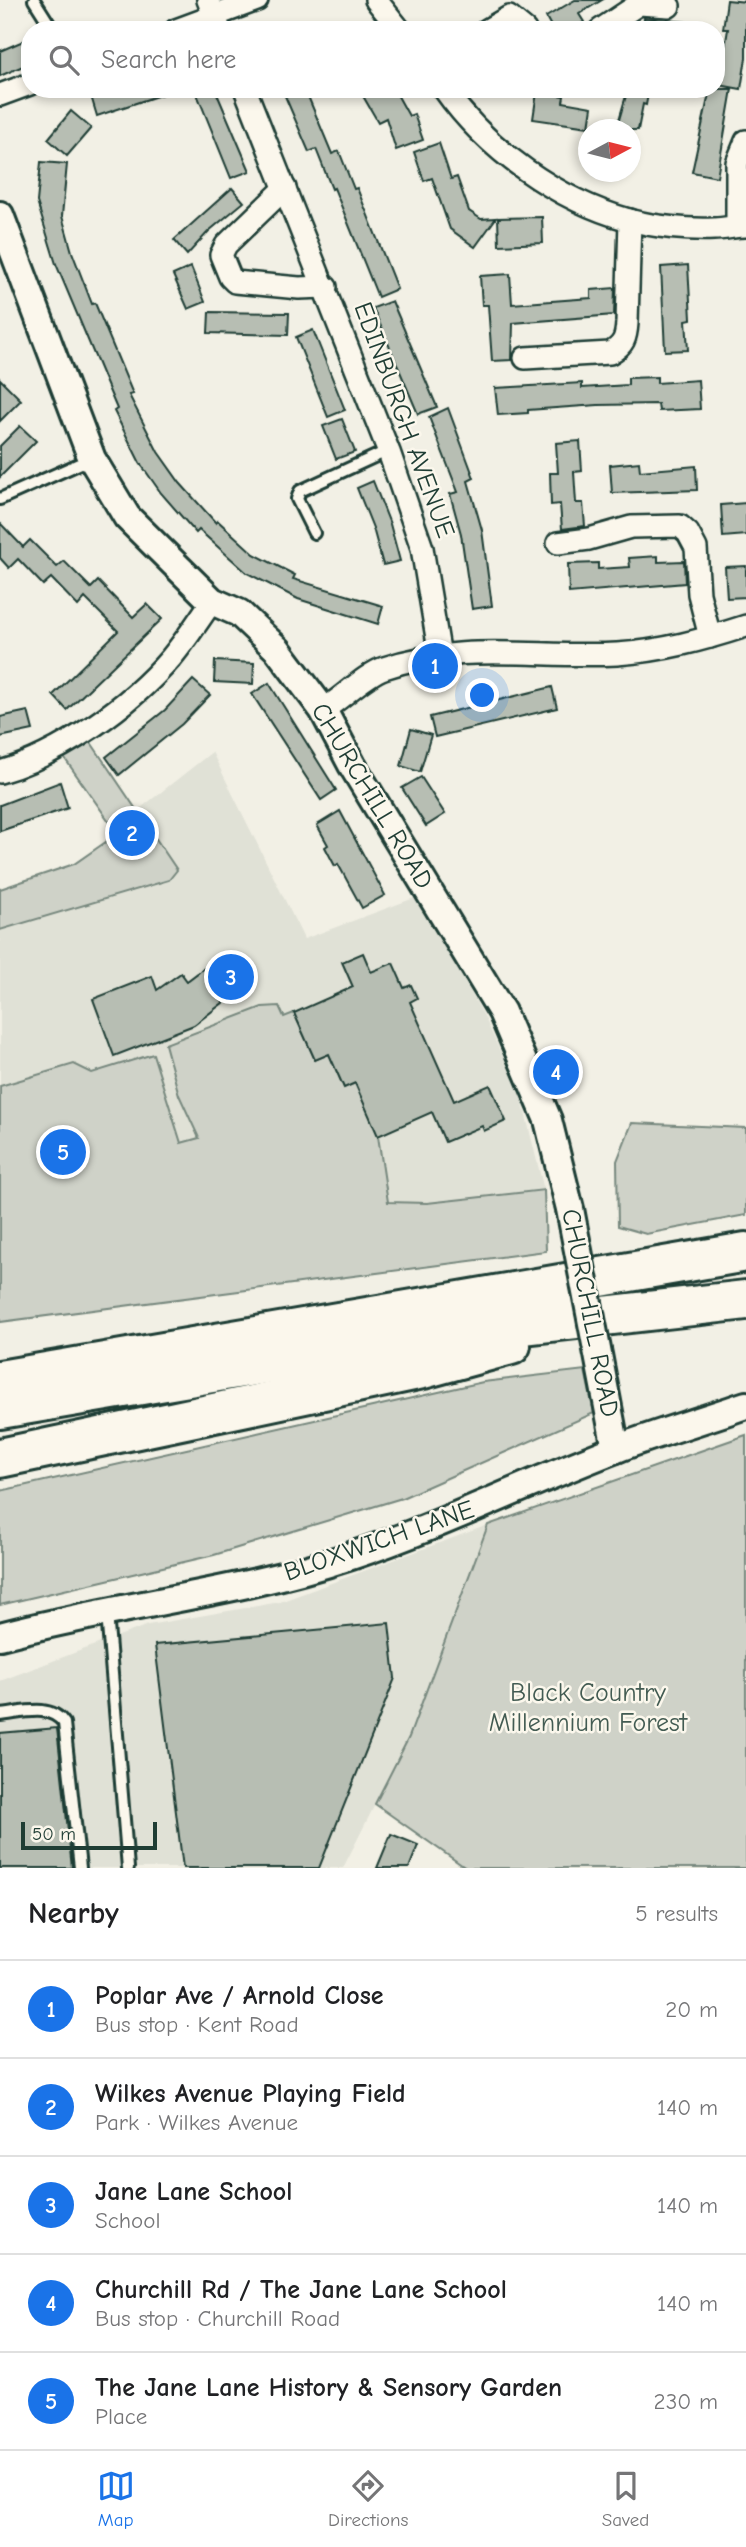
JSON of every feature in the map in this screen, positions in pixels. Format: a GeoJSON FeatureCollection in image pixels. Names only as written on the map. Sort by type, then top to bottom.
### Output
{"type":"FeatureCollection","features":[{"type":"Feature","properties":{"kind":"highway"},"geometry":{"type":"LineString","coordinates":[[0,1458],[423,1369],[746,1252]]}},
{"type":"Feature","properties":{"kind":"highway"},"geometry":{"type":"LineString","coordinates":[[0,1380],[644,1291]]}},
{"type":"Feature","properties":{"kind":"highway"},"geometry":{"type":"LineString","coordinates":[[0,1409],[443,1334],[644,1291]]}},
{"type":"Feature","properties":{"kind":"highway"},"geometry":{"type":"LineString","coordinates":[[0,1353],[644,1291],[746,1300]]}},
{"type":"Feature","properties":{"kind":"street"},"geometry":{"type":"LineString","coordinates":[[214,15],[257,0]]}},
{"type":"Feature","properties":{"kind":"street"},"geometry":{"type":"LineString","coordinates":[[376,0],[393,21]]}},
{"type":"Feature","properties":{"kind":"street"},"geometry":{"type":"LineString","coordinates":[[614,21],[639,4],[669,6]]}},
{"type":"Feature","properties":{"kind":"street"},"geometry":{"type":"LineString","coordinates":[[0,95],[21,87]]}},
{"type":"Feature","properties":{"kind":"street","name":"EDINBURGH AVENUE"},"geometry":{"type":"LineString","coordinates":[[248,98],[326,287],[389,450],[422,548],[440,656]]}},
{"type":"Feature","properties":{"kind":"street"},"geometry":{"type":"LineString","coordinates":[[450,98],[459,110],[508,157],[559,191],[630,220],[694,229],[742,226],[737,163],[746,141]]}},
{"type":"Feature","properties":{"kind":"street","name":"EDINBURGH AVENUE"},"geometry":{"type":"LineString","coordinates":[[285,188],[226,245],[221,255],[230,277],[235,282],[326,287]]}},
{"type":"Feature","properties":{"kind":"street","name":"CHURCHILL ROAD"},"geometry":{"type":"LineString","coordinates":[[0,215],[92,459],[127,517],[212,601],[239,612],[278,650],[323,710],[352,765],[502,1012],[548,1120],[570,1209],[616,1449]]}},
{"type":"Feature","properties":{"kind":"street"},"geometry":{"type":"LineString","coordinates":[[526,358],[610,353],[619,348],[626,338],[630,220]]}},
{"type":"Feature","properties":{"kind":"street"},"geometry":{"type":"LineString","coordinates":[[558,543],[589,539],[631,527],[680,526],[688,533],[696,548],[699,593],[710,637]]}},
{"type":"Feature","properties":{"kind":"street"},"geometry":{"type":"LineString","coordinates":[[0,772],[22,765],[64,744],[129,699],[170,659],[212,601]]}},
{"type":"Feature","properties":{"kind":"street"},"geometry":{"type":"LineString","coordinates":[[323,710],[382,668],[440,656],[482,651],[616,654],[669,649],[746,626]]}},
{"type":"Feature","properties":{"kind":"street","name":"BLOXWICH LANE"},"geometry":{"type":"LineString","coordinates":[[0,1636],[107,1611],[278,1577],[351,1556],[616,1449],[746,1405]]}},
{"type":"Feature","properties":{"kind":"lane"},"geometry":{"type":"LineString","coordinates":[[34,0],[47,21]]}},
{"type":"Feature","properties":{"kind":"lane"},"geometry":{"type":"LineString","coordinates":[[314,533],[297,499],[300,491],[389,450]]}},
{"type":"Feature","properties":{"kind":"lane"},"geometry":{"type":"LineString","coordinates":[[0,499],[92,459]]}},
{"type":"Feature","properties":{"kind":"lane"},"geometry":{"type":"LineString","coordinates":[[107,1611],[128,1868]]}},
{"type":"Feature","properties":{"kind":"lane"},"geometry":{"type":"LineString","coordinates":[[0,1716],[49,1711],[58,1715],[64,1723],[79,1868]]}},
{"type":"Feature","properties":{"kind":"shaded area"},"geometry":{"type":"Polygon","coordinates":[[[212,752],[304,939],[417,897],[484,1016],[521,1096],[544,1190],[427,1203],[265,1199],[0,1110],[0,930],[169,880],[176,869],[137,811],[212,752]]]}},
{"type":"Feature","properties":{"kind":"shaded area"},"geometry":{"type":"Polygon","coordinates":[[[488,1525],[409,1737],[343,1868],[0,1868],[0,1681],[148,1625],[280,1602],[488,1525]]]}},
{"type":"Feature","properties":{"kind":"green space"},"geometry":{"type":"Polygon","coordinates":[[[90,741],[177,870],[169,880],[0,930],[0,889],[74,864],[110,839],[113,827],[63,756],[90,741]]]}},
{"type":"Feature","properties":{"kind":"green space"},"geometry":{"type":"Polygon","coordinates":[[[279,1006],[284,1017],[294,1013],[315,1060],[329,1054],[344,1088],[363,1080],[378,1136],[388,1202],[427,1203],[544,1190],[546,1251],[0,1322],[0,1086],[74,1064],[92,1073],[153,1054],[181,1143],[199,1138],[179,1095],[165,1044],[262,1007],[279,1006]]]}},
{"type":"Feature","properties":{"kind":"green space"},"geometry":{"type":"Polygon","coordinates":[[[632,1123],[746,1128],[746,1215],[646,1234],[618,1226],[617,1161],[632,1123]]]}},
{"type":"Feature","properties":{"kind":"green space"},"geometry":{"type":"Polygon","coordinates":[[[585,1370],[594,1413],[402,1498],[214,1555],[0,1605],[0,1491],[483,1382],[585,1370]]]}},
{"type":"Feature","properties":{"kind":"green space","name":"Black Country Millennium Forest"},"geometry":{"type":"Polygon","coordinates":[[[746,1435],[746,1868],[466,1868],[375,1804],[409,1737],[488,1525],[746,1435]]]}},
{"type":"Feature","properties":{"kind":"building"},"geometry":{"type":"Polygon","coordinates":[[[575,0],[602,0],[579,14],[583,21],[548,21],[546,17],[575,0]]]}},
{"type":"Feature","properties":{"kind":"building"},"geometry":{"type":"Polygon","coordinates":[[[727,0],[746,2],[746,58],[741,89],[725,86],[728,29],[725,29],[727,0]]]}},
{"type":"Feature","properties":{"kind":"building"},"geometry":{"type":"Polygon","coordinates":[[[644,18],[676,21],[644,21],[644,18]]]}},
{"type":"Feature","properties":{"kind":"building"},"geometry":{"type":"Polygon","coordinates":[[[21,42],[21,67],[0,76],[0,51],[21,42]]]}},
{"type":"Feature","properties":{"kind":"building"},"geometry":{"type":"Polygon","coordinates":[[[725,89],[732,89],[717,177],[692,172],[708,98],[725,98],[725,89]]]}},
{"type":"Feature","properties":{"kind":"building"},"geometry":{"type":"Polygon","coordinates":[[[92,98],[151,98],[97,116],[92,98]]]}},
{"type":"Feature","properties":{"kind":"building"},"geometry":{"type":"Polygon","coordinates":[[[199,98],[219,98],[250,171],[231,178],[199,98]]]}},
{"type":"Feature","properties":{"kind":"building"},"geometry":{"type":"Polygon","coordinates":[[[286,98],[309,98],[332,154],[339,151],[354,189],[357,188],[397,289],[378,297],[316,149],[309,152],[286,98]]]}},
{"type":"Feature","properties":{"kind":"building"},"geometry":{"type":"Polygon","coordinates":[[[364,98],[399,98],[409,116],[414,114],[423,140],[396,150],[386,118],[378,122],[364,98]]]}},
{"type":"Feature","properties":{"kind":"building"},"geometry":{"type":"Polygon","coordinates":[[[536,98],[564,98],[563,102],[592,107],[590,119],[578,119],[578,125],[533,119],[536,98]]]}},
{"type":"Feature","properties":{"kind":"building"},"geometry":{"type":"Polygon","coordinates":[[[625,98],[647,98],[646,105],[643,104],[640,119],[619,119],[625,98]]]}},
{"type":"Feature","properties":{"kind":"building"},"geometry":{"type":"Polygon","coordinates":[[[71,111],[91,128],[67,156],[48,139],[71,111]]]}},
{"type":"Feature","properties":{"kind":"building"},"geometry":{"type":"Polygon","coordinates":[[[439,143],[451,179],[457,177],[469,211],[481,219],[496,218],[475,247],[450,229],[432,178],[424,181],[414,152],[439,143]]]}},
{"type":"Feature","properties":{"kind":"building"},"geometry":{"type":"Polygon","coordinates":[[[41,162],[67,164],[62,216],[72,252],[92,304],[95,303],[133,394],[129,395],[158,452],[180,483],[216,523],[218,521],[254,554],[295,575],[293,579],[383,606],[378,624],[298,599],[247,573],[199,530],[196,533],[161,493],[140,463],[114,411],[117,409],[56,264],[37,202],[41,162]]]}},
{"type":"Feature","properties":{"kind":"building"},"geometry":{"type":"Polygon","coordinates":[[[232,188],[244,202],[209,231],[187,255],[174,240],[232,188]]]}},
{"type":"Feature","properties":{"kind":"building"},"geometry":{"type":"Polygon","coordinates":[[[542,217],[543,243],[499,245],[498,218],[542,217]]]}},
{"type":"Feature","properties":{"kind":"building"},"geometry":{"type":"Polygon","coordinates":[[[688,265],[691,319],[686,320],[688,350],[665,351],[661,267],[688,265]]]}},
{"type":"Feature","properties":{"kind":"building"},"geometry":{"type":"Polygon","coordinates":[[[191,267],[205,302],[188,309],[173,275],[191,267]]]}},
{"type":"Feature","properties":{"kind":"building"},"geometry":{"type":"Polygon","coordinates":[[[510,274],[512,304],[591,298],[591,290],[615,288],[614,315],[513,323],[512,360],[492,361],[488,305],[482,305],[480,276],[510,274]]]}},
{"type":"Feature","properties":{"kind":"building"},"geometry":{"type":"Polygon","coordinates":[[[392,301],[437,407],[418,414],[373,308],[392,301]]]}},
{"type":"Feature","properties":{"kind":"building"},"geometry":{"type":"Polygon","coordinates":[[[209,312],[289,313],[288,335],[208,333],[209,312]]]}},
{"type":"Feature","properties":{"kind":"building"},"geometry":{"type":"Polygon","coordinates":[[[313,330],[345,410],[328,417],[296,337],[313,330]]]}},
{"type":"Feature","properties":{"kind":"building"},"geometry":{"type":"Polygon","coordinates":[[[657,377],[657,383],[698,380],[700,409],[659,411],[658,404],[598,405],[498,415],[495,388],[582,383],[582,388],[628,385],[628,378],[657,377]]]}},
{"type":"Feature","properties":{"kind":"building"},"geometry":{"type":"Polygon","coordinates":[[[0,379],[21,400],[0,421],[0,379]]]}},
{"type":"Feature","properties":{"kind":"building"},"geometry":{"type":"Polygon","coordinates":[[[448,408],[474,478],[468,481],[482,530],[492,606],[472,609],[461,534],[450,494],[458,492],[429,417],[448,408]]]}},
{"type":"Feature","properties":{"kind":"building"},"geometry":{"type":"Polygon","coordinates":[[[342,419],[355,452],[336,459],[323,426],[342,419]]]}},
{"type":"Feature","properties":{"kind":"building"},"geometry":{"type":"Polygon","coordinates":[[[20,426],[36,441],[0,477],[0,446],[20,426]]]}},
{"type":"Feature","properties":{"kind":"building"},"geometry":{"type":"Polygon","coordinates":[[[580,441],[582,471],[574,472],[576,503],[583,503],[585,526],[562,529],[560,504],[551,505],[550,473],[558,473],[556,443],[580,441]]]}},
{"type":"Feature","properties":{"kind":"building"},"geometry":{"type":"Polygon","coordinates":[[[639,462],[640,471],[696,466],[697,490],[612,493],[610,465],[639,462]]]}},
{"type":"Feature","properties":{"kind":"building"},"geometry":{"type":"Polygon","coordinates":[[[373,481],[390,524],[400,561],[383,565],[373,528],[357,488],[373,481]]]}},
{"type":"Feature","properties":{"kind":"building"},"geometry":{"type":"Polygon","coordinates":[[[746,503],[746,535],[723,537],[721,505],[746,503]]]}},
{"type":"Feature","properties":{"kind":"building"},"geometry":{"type":"Polygon","coordinates":[[[0,523],[23,547],[30,540],[57,567],[64,561],[91,588],[98,581],[133,617],[147,604],[162,619],[67,710],[53,695],[118,631],[85,598],[78,606],[51,578],[43,585],[18,559],[9,568],[0,558],[0,523]]]}},
{"type":"Feature","properties":{"kind":"building"},"geometry":{"type":"Polygon","coordinates":[[[658,556],[658,562],[684,561],[685,583],[569,593],[568,564],[598,563],[598,569],[630,567],[629,558],[658,556]]]}},
{"type":"Feature","properties":{"kind":"building"},"geometry":{"type":"Polygon","coordinates":[[[746,566],[746,597],[727,598],[725,567],[746,566]]]}},
{"type":"Feature","properties":{"kind":"building"},"geometry":{"type":"Polygon","coordinates":[[[215,661],[254,663],[253,684],[214,682],[215,661]]]}},
{"type":"Feature","properties":{"kind":"building"},"geometry":{"type":"Polygon","coordinates":[[[193,680],[210,695],[182,724],[119,775],[106,757],[165,710],[193,680]]]}},
{"type":"Feature","properties":{"kind":"building"},"geometry":{"type":"Polygon","coordinates":[[[269,683],[336,790],[321,800],[252,694],[269,683]]]}},
{"type":"Feature","properties":{"kind":"building"},"geometry":{"type":"Polygon","coordinates":[[[552,687],[557,708],[435,737],[430,717],[552,687]]]}},
{"type":"Feature","properties":{"kind":"building"},"geometry":{"type":"Polygon","coordinates":[[[28,711],[33,730],[0,737],[0,717],[28,711]]]}},
{"type":"Feature","properties":{"kind":"building"},"geometry":{"type":"Polygon","coordinates":[[[411,729],[431,735],[420,772],[401,766],[411,729]]]}},
{"type":"Feature","properties":{"kind":"building"},"geometry":{"type":"Polygon","coordinates":[[[421,777],[445,814],[426,826],[402,788],[421,777]]]}},
{"type":"Feature","properties":{"kind":"building"},"geometry":{"type":"Polygon","coordinates":[[[60,782],[68,808],[0,831],[0,805],[60,782]]]}},
{"type":"Feature","properties":{"kind":"building"},"geometry":{"type":"Polygon","coordinates":[[[340,811],[385,895],[362,908],[338,864],[335,866],[317,825],[340,811]]]}},
{"type":"Feature","properties":{"kind":"building"},"geometry":{"type":"Polygon","coordinates":[[[363,953],[371,972],[393,963],[404,988],[411,985],[417,998],[410,1002],[454,1101],[490,1085],[506,1121],[484,1131],[482,1126],[445,1142],[432,1112],[378,1136],[355,1083],[344,1088],[329,1054],[315,1060],[294,1013],[353,987],[342,962],[363,953]]]}},
{"type":"Feature","properties":{"kind":"building"},"geometry":{"type":"Polygon","coordinates":[[[207,966],[222,986],[233,978],[241,989],[194,1025],[114,1056],[93,999],[152,976],[157,990],[181,973],[187,981],[207,966]]]}},
{"type":"Feature","properties":{"kind":"building"},"geometry":{"type":"Polygon","coordinates":[[[389,1623],[395,1678],[319,1868],[183,1868],[155,1645],[389,1623]]]}},
{"type":"Feature","properties":{"kind":"building"},"geometry":{"type":"Polygon","coordinates":[[[57,1728],[72,1868],[0,1868],[0,1733],[57,1728]]]}},
{"type":"Feature","properties":{"kind":"building"},"geometry":{"type":"Polygon","coordinates":[[[391,1834],[418,1845],[409,1868],[377,1868],[391,1834]]]}},
{"type":"Feature","properties":{"kind":"place","name":"Poplar Ave / Arnold Close"},"geometry":{"type":"Point","coordinates":[435,666]}},
{"type":"Feature","properties":{"kind":"place","name":"Wilkes Avenue Playing Field"},"geometry":{"type":"Point","coordinates":[132,833]}},
{"type":"Feature","properties":{"kind":"place","name":"Jane Lane School"},"geometry":{"type":"Point","coordinates":[231,977]}},
{"type":"Feature","properties":{"kind":"place","name":"Churchill Rd / The Jane Lane School"},"geometry":{"type":"Point","coordinates":[556,1072]}},
{"type":"Feature","properties":{"kind":"place","name":"The Jane Lane History & Sensory Garden"},"geometry":{"type":"Point","coordinates":[63,1152]}}]}
